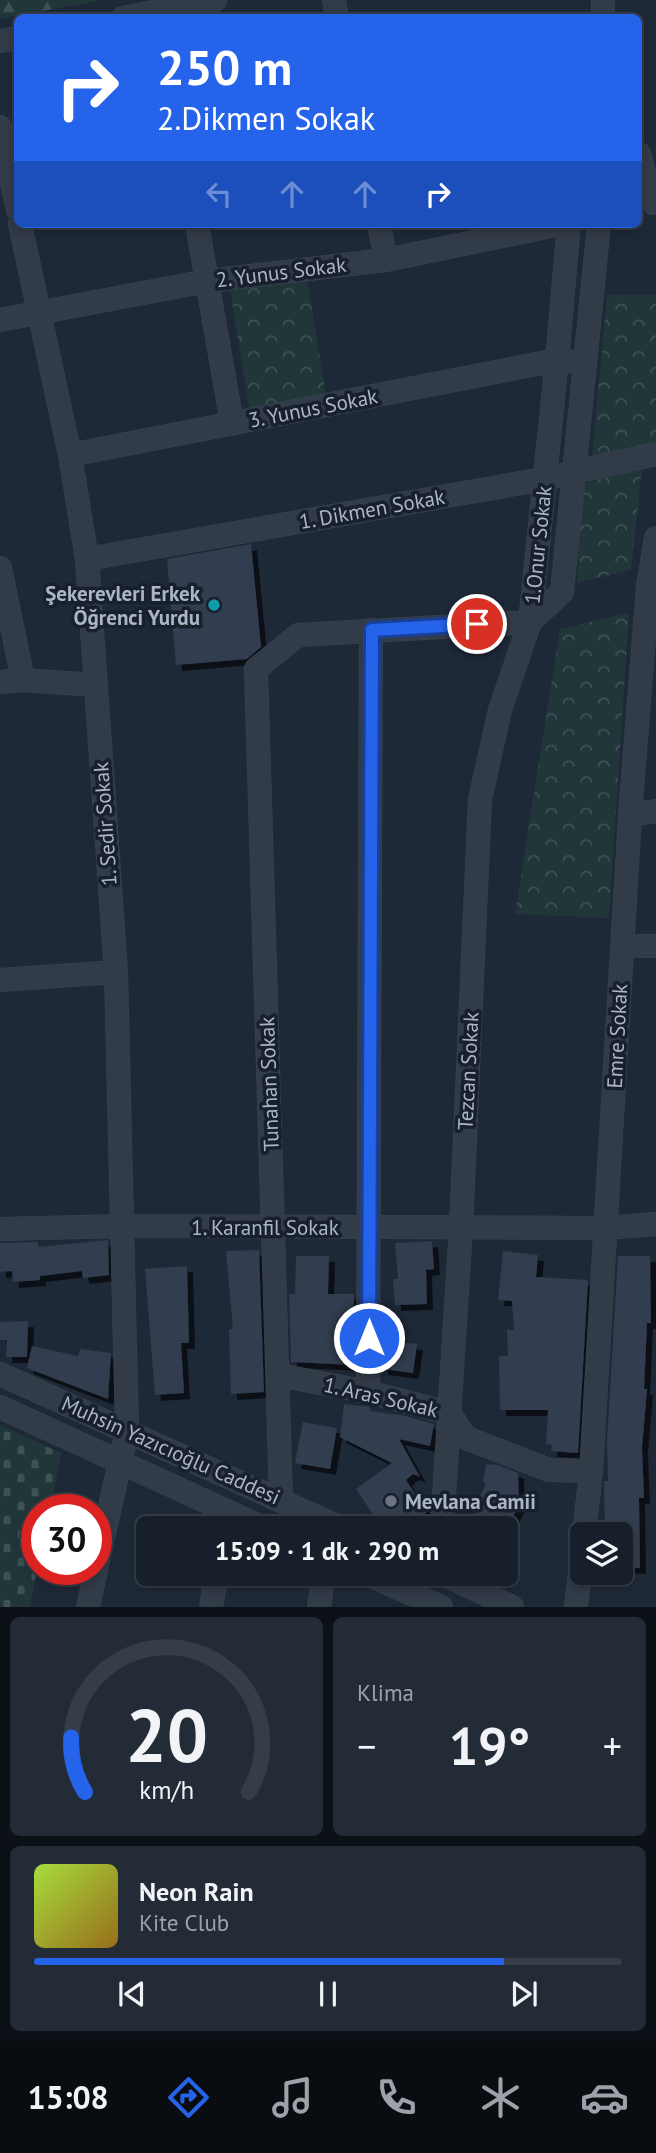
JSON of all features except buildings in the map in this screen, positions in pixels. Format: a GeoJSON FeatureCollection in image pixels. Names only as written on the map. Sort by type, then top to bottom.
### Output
{"type":"FeatureCollection","features":[{"type":"Feature","properties":{"kind":"street"},"geometry":{"type":"LineString","coordinates":[[159,14],[215,0]]}},
{"type":"Feature","properties":{"kind":"street"},"geometry":{"type":"LineString","coordinates":[[0,127],[14,192]]}},
{"type":"Feature","properties":{"kind":"street"},"geometry":{"type":"LineString","coordinates":[[642,169],[649,204]]}},
{"type":"Feature","properties":{"kind":"street","name":"1. Sedir Sokak"},"geometry":{"type":"LineString","coordinates":[[21,228],[69,455],[87,559],[94,685],[117,972],[127,1431],[111,1494]]}},
{"type":"Feature","properties":{"kind":"street"},"geometry":{"type":"LineString","coordinates":[[198,228],[232,423]]}},
{"type":"Feature","properties":{"kind":"street"},"geometry":{"type":"LineString","coordinates":[[380,228],[386,260]]}},
{"type":"Feature","properties":{"kind":"street","name":"2. Yunus Sokak"},"geometry":{"type":"LineString","coordinates":[[0,320],[207,281],[386,260],[542,228]]}},
{"type":"Feature","properties":{"kind":"street","name":"1.Onur Sokak"},"geometry":{"type":"LineString","coordinates":[[530,622],[569,228]]}},
{"type":"Feature","properties":{"kind":"street","name":"1.Onur Sokak"},"geometry":{"type":"LineString","coordinates":[[530,622],[562,592],[599,228]]}},
{"type":"Feature","properties":{"kind":"street","name":"3. Yunus Sokak"},"geometry":{"type":"LineString","coordinates":[[69,455],[557,360],[584,363]]}},
{"type":"Feature","properties":{"kind":"street","name":"1. Dikmen Sokak"},"geometry":{"type":"LineString","coordinates":[[87,559],[544,479],[656,454]]}},
{"type":"Feature","properties":{"kind":"street","name":"Emre Sokak"},"geometry":{"type":"LineString","coordinates":[[585,1522],[606,1228],[629,816],[647,716],[656,538]]}},
{"type":"Feature","properties":{"kind":"street"},"geometry":{"type":"LineString","coordinates":[[0,568],[11,681],[94,685]]}},
{"type":"Feature","properties":{"kind":"street"},"geometry":{"type":"LineString","coordinates":[[368,1392],[372,630],[530,622]]}},
{"type":"Feature","properties":{"kind":"street","name":"Tezcan Sokak"},"geometry":{"type":"LineString","coordinates":[[443,1516],[461,1228],[480,799],[500,710],[530,622]]}},
{"type":"Feature","properties":{"kind":"street","name":"Tunahan Sokak"},"geometry":{"type":"LineString","coordinates":[[281,1500],[256,669],[298,635],[372,630]]}},
{"type":"Feature","properties":{"kind":"street"},"geometry":{"type":"LineString","coordinates":[[629,816],[656,811]]}},
{"type":"Feature","properties":{"kind":"street"},"geometry":{"type":"LineString","coordinates":[[622,946],[656,946]]}},
{"type":"Feature","properties":{"kind":"street"},"geometry":{"type":"LineString","coordinates":[[0,980],[117,972]]}},
{"type":"Feature","properties":{"kind":"street","name":"1. Karanfil Sokak"},"geometry":{"type":"LineString","coordinates":[[0,1229],[121,1226],[606,1228],[656,1224]]}},
{"type":"Feature","properties":{"kind":"street","name":"Muhsin Yazıcıoğlu Caddesi"},"geometry":{"type":"LineString","coordinates":[[0,1374],[315,1516]]}},
{"type":"Feature","properties":{"kind":"street","name":"1. Aras Sokak"},"geometry":{"type":"LineString","coordinates":[[278,1375],[368,1392],[449,1413],[466,1438],[549,1470],[591,1471]]}},
{"type":"Feature","properties":{"kind":"street","name":"Muhsin Yazıcıoğlu Caddesi"},"geometry":{"type":"LineString","coordinates":[[0,1407],[118,1461],[220,1516]]}},
{"type":"Feature","properties":{"kind":"street","name":"1. Sedir Sokak"},"geometry":{"type":"LineString","coordinates":[[88,1607],[93,1585]]}},
{"type":"Feature","properties":{"kind":"street"},"geometry":{"type":"LineString","coordinates":[[576,1607],[579,1585]]}},
{"type":"Feature","properties":{"kind":"street"},"geometry":{"type":"LineString","coordinates":[[211,1607],[215,1586]]}},
{"type":"Feature","properties":{"kind":"street"},"geometry":{"type":"LineString","coordinates":[[319,1607],[322,1586]]}},
{"type":"Feature","properties":{"kind":"street"},"geometry":{"type":"LineString","coordinates":[[394,1586],[438,1606],[439,1586]]}},
{"type":"Feature","properties":{"kind":"street"},"geometry":{"type":"LineString","coordinates":[[468,1586],[512,1607]]}},
{"type":"Feature","properties":{"kind":"green space"},"geometry":{"type":"Polygon","coordinates":[[[0,0],[101,0],[14,14],[14,16],[0,19],[0,0]]]}},
{"type":"Feature","properties":{"kind":"green space"},"geometry":{"type":"Polygon","coordinates":[[[307,278],[326,396],[249,408],[230,290],[307,278]]]}},
{"type":"Feature","properties":{"kind":"green space"},"geometry":{"type":"Polygon","coordinates":[[[607,295],[656,295],[656,443],[592,456],[607,295]]]}},
{"type":"Feature","properties":{"kind":"green space"},"geometry":{"type":"Polygon","coordinates":[[[642,469],[631,570],[577,583],[582,484],[642,469]]]}},
{"type":"Feature","properties":{"kind":"green space"},"geometry":{"type":"Polygon","coordinates":[[[629,613],[609,918],[515,914],[560,629],[629,613]]]}},
{"type":"Feature","properties":{"kind":"green space"},"geometry":{"type":"Polygon","coordinates":[[[0,1425],[61,1453],[53,1494],[21,1494],[21,1585],[34,1585],[30,1607],[0,1607],[0,1425]]]}},
{"type":"Feature","properties":{"kind":"place","name":"Şekerevleri Erkek Öğrenci Yurdu"},"geometry":{"type":"Point","coordinates":[214,605]}},
{"type":"Feature","properties":{"kind":"place","name":"Mevlana Camii"},"geometry":{"type":"Point","coordinates":[391,1501]}},
{"type":"Feature","properties":{"kind":"route"},"geometry":{"type":"LineString","coordinates":[[369,1338],[372,630],[477,624]]}}]}
